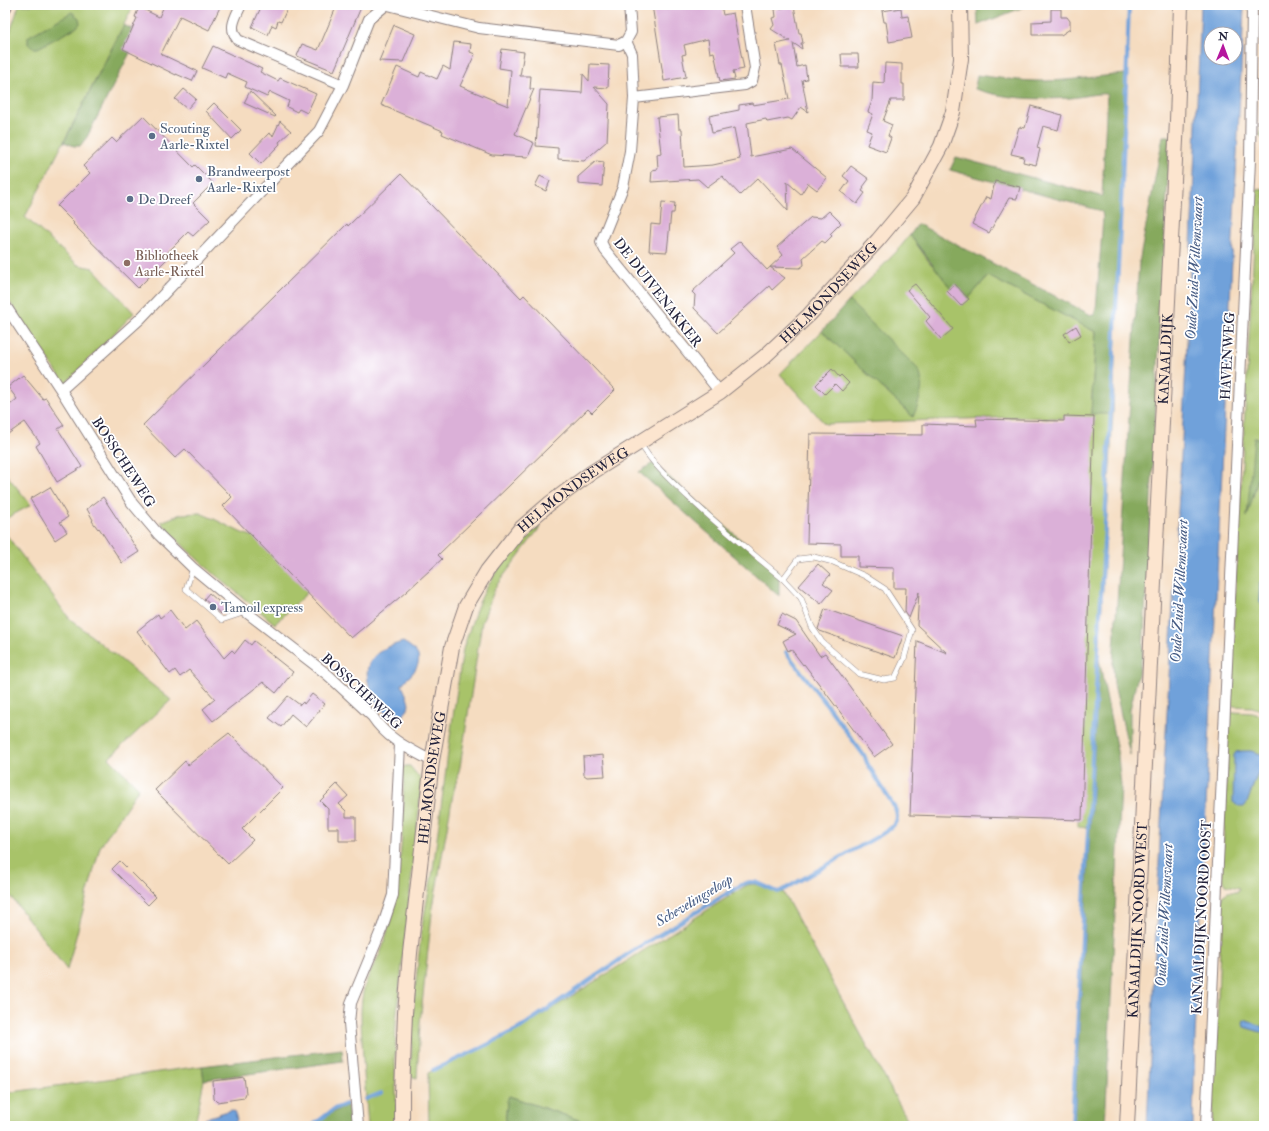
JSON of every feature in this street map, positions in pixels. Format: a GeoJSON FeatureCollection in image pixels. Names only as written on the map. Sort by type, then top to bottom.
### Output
{"type":"FeatureCollection","features":[{"type":"Feature","properties":{"kind":"street"},"geometry":{"type":"LineString","coordinates":[[5,10],[7,5]]}},
{"type":"Feature","properties":{"kind":"street"},"geometry":{"type":"LineString","coordinates":[[241,5],[233,25],[232,34],[238,40],[343,85]]}},
{"type":"Feature","properties":{"kind":"street"},"geometry":{"type":"LineString","coordinates":[[61,390],[140,319],[319,131],[343,85],[369,19],[387,5],[479,28],[619,45],[626,41],[631,32],[629,5]]}},
{"type":"Feature","properties":{"kind":"street"},"geometry":{"type":"LineString","coordinates":[[634,98],[745,85],[752,81],[755,68],[745,5]]}},
{"type":"Feature","properties":{"kind":"street","name":"HELMONDSEWEG"},"geometry":{"type":"LineString","coordinates":[[402,1126],[405,1013],[408,975],[432,760],[452,646],[466,606],[486,571],[520,529],[549,504],[592,473],[720,392],[764,357],[809,316],[878,240],[913,198],[941,146],[953,112],[961,59],[960,5]]}},
{"type":"Feature","properties":{"kind":"street","name":"KANAALDIJK"},"geometry":{"type":"LineString","coordinates":[[1147,714],[1181,5]]}},
{"type":"Feature","properties":{"kind":"street","name":"HAVENWEG"},"geometry":{"type":"LineString","coordinates":[[1224,709],[1249,168],[1252,5]]}},
{"type":"Feature","properties":{"kind":"street","name":"DE DUIVENAKKER"},"geometry":{"type":"LineString","coordinates":[[626,41],[632,54],[634,98],[630,151],[623,187],[601,242],[605,250],[720,392]]}},
{"type":"Feature","properties":{"kind":"street","name":"BOSSCHEWEG"},"geometry":{"type":"LineString","coordinates":[[5,305],[61,390],[132,503],[159,535],[193,568],[246,612],[328,675],[372,716],[377,724],[400,744],[432,760]]}},
{"type":"Feature","properties":{"kind":"street","name":"KANAALDIJK NOORD OOST"},"geometry":{"type":"LineString","coordinates":[[1206,1126],[1224,709]]}},
{"type":"Feature","properties":{"kind":"street","name":"KANAALDIJK NOORD WEST"},"geometry":{"type":"LineString","coordinates":[[1127,1126],[1147,714]]}},
{"type":"Feature","properties":{"kind":"street","name":"HELMONDSEWEG"},"geometry":{"type":"LineString","coordinates":[[358,1126],[349,1023],[352,1003],[382,928],[393,895],[400,744]]}},
{"type":"Feature","properties":{"kind":"lane"},"geometry":{"type":"LineString","coordinates":[[640,443],[647,455],[662,472],[703,511],[782,579],[801,598],[812,627],[822,642],[859,674],[884,680],[896,678],[904,659],[912,630],[885,588],[865,576],[833,562],[814,557],[798,559],[782,579]]}},
{"type":"Feature","properties":{"kind":"lane"},"geometry":{"type":"LineString","coordinates":[[193,568],[186,589],[209,610],[222,620],[246,612]]}},
{"type":"Feature","properties":{"kind":"green space"},"geometry":{"type":"Polygon","coordinates":[[[19,5],[134,5],[25,217],[78,265],[93,268],[134,313],[65,384],[5,295],[5,47],[19,5]]]}},
{"type":"Feature","properties":{"kind":"green space"},"geometry":{"type":"Polygon","coordinates":[[[977,5],[1029,5],[978,25],[977,5]]]}},
{"type":"Feature","properties":{"kind":"green space"},"geometry":{"type":"Polygon","coordinates":[[[72,12],[79,18],[80,23],[77,27],[38,48],[33,48],[28,44],[28,37],[72,12]]]}},
{"type":"Feature","properties":{"kind":"green space"},"geometry":{"type":"Polygon","coordinates":[[[124,25],[136,31],[139,35],[87,137],[80,146],[74,146],[64,142],[124,25]]]}},
{"type":"Feature","properties":{"kind":"green space"},"geometry":{"type":"Polygon","coordinates":[[[1264,36],[1264,139],[1260,136],[1264,36]]]}},
{"type":"Feature","properties":{"kind":"green space"},"geometry":{"type":"Polygon","coordinates":[[[1126,74],[1113,414],[1091,414],[1096,332],[988,276],[969,298],[962,301],[910,235],[918,224],[1091,315],[1094,315],[1096,310],[1103,218],[1102,212],[950,170],[956,157],[1102,196],[1107,94],[1058,99],[1010,97],[975,89],[977,75],[1017,80],[1052,81],[1126,74]]]}},
{"type":"Feature","properties":{"kind":"green space"},"geometry":{"type":"Polygon","coordinates":[[[1163,136],[1170,136],[1143,652],[1130,710],[1130,755],[1114,684],[1113,664],[1139,263],[1163,136]]]}},
{"type":"Feature","properties":{"kind":"green space"},"geometry":{"type":"Polygon","coordinates":[[[1264,189],[1264,440],[1255,438],[1248,514],[1264,458],[1264,578],[1260,582],[1262,605],[1264,607],[1264,711],[1252,707],[1233,706],[1229,702],[1257,190],[1264,189]]]}},
{"type":"Feature","properties":{"kind":"green space"},"geometry":{"type":"Polygon","coordinates":[[[910,235],[930,263],[969,298],[988,276],[1096,332],[1091,413],[1113,414],[1089,828],[1078,827],[1092,419],[1018,417],[825,424],[780,374],[822,331],[913,417],[920,393],[920,374],[917,369],[849,301],[897,251],[910,235]]]}},
{"type":"Feature","properties":{"kind":"green space"},"geometry":{"type":"Polygon","coordinates":[[[849,301],[918,369],[922,387],[913,417],[822,331],[849,301]]]}},
{"type":"Feature","properties":{"kind":"green space"},"geometry":{"type":"Polygon","coordinates":[[[1254,438],[1264,440],[1264,458],[1247,517],[1254,438]]]}},
{"type":"Feature","properties":{"kind":"green space"},"geometry":{"type":"Polygon","coordinates":[[[653,463],[779,573],[779,596],[639,472],[653,463]]]}},
{"type":"Feature","properties":{"kind":"green space"},"geometry":{"type":"Polygon","coordinates":[[[5,473],[31,505],[5,519],[5,473]]]}},
{"type":"Feature","properties":{"kind":"green space"},"geometry":{"type":"Polygon","coordinates":[[[200,513],[242,533],[258,538],[310,590],[275,624],[201,563],[161,522],[181,514],[200,513]]]}},
{"type":"Feature","properties":{"kind":"green space"},"geometry":{"type":"Polygon","coordinates":[[[541,526],[496,586],[482,622],[460,767],[453,794],[432,913],[420,1023],[417,1078],[410,1076],[414,999],[422,926],[433,870],[463,649],[477,607],[486,588],[500,566],[514,549],[528,534],[541,526]]]}},
{"type":"Feature","properties":{"kind":"green space"},"geometry":{"type":"Polygon","coordinates":[[[5,533],[69,618],[171,700],[109,758],[139,788],[100,847],[67,970],[5,889],[5,533]]]}},
{"type":"Feature","properties":{"kind":"green space"},"geometry":{"type":"Polygon","coordinates":[[[1099,659],[1118,756],[1121,786],[1105,1126],[1074,1126],[1099,659]]]}},
{"type":"Feature","properties":{"kind":"green space"},"geometry":{"type":"Polygon","coordinates":[[[1233,712],[1253,713],[1264,717],[1264,755],[1251,751],[1236,752],[1235,803],[1239,807],[1247,803],[1257,775],[1264,762],[1264,1027],[1244,1020],[1244,1027],[1264,1033],[1264,1126],[1212,1126],[1222,896],[1228,892],[1237,892],[1239,888],[1226,885],[1222,877],[1229,715],[1233,712]]]}},
{"type":"Feature","properties":{"kind":"green space"},"geometry":{"type":"Polygon","coordinates":[[[405,766],[410,766],[422,781],[396,1021],[395,1057],[397,1126],[368,1126],[362,1049],[361,1004],[367,979],[383,947],[394,899],[398,877],[402,833],[403,769],[405,766]]]}},
{"type":"Feature","properties":{"kind":"green space"},"geometry":{"type":"Polygon","coordinates":[[[753,884],[763,886],[778,893],[783,892],[911,1126],[596,1126],[509,1096],[505,1126],[429,1126],[428,1073],[482,1048],[534,1020],[747,885],[753,884]]]}},
{"type":"Feature","properties":{"kind":"green space"},"geometry":{"type":"Polygon","coordinates":[[[342,1049],[343,1061],[204,1080],[202,1066],[342,1049]]]}},
{"type":"Feature","properties":{"kind":"green space"},"geometry":{"type":"Polygon","coordinates":[[[202,1066],[204,1080],[196,1120],[175,1126],[5,1126],[5,1093],[202,1066]]]}},
{"type":"Feature","properties":{"kind":"green space"},"geometry":{"type":"Polygon","coordinates":[[[509,1096],[596,1126],[505,1126],[507,1101],[509,1096]]]}},
{"type":"Feature","properties":{"kind":"green space"},"geometry":{"type":"Polygon","coordinates":[[[347,1105],[351,1126],[312,1126],[324,1117],[347,1105]]]}},
{"type":"Feature","properties":{"kind":"water","name":"Oude Zuid-Willemsvaart"},"geometry":{"type":"Polygon","coordinates":[[[1201,5],[1244,5],[1243,26],[1203,26],[1203,66],[1241,66],[1195,1038],[1193,1126],[1147,1126],[1160,841],[1186,365],[1201,5]]]}},
{"type":"Feature","properties":{"kind":"water"},"geometry":{"type":"Polygon","coordinates":[[[1264,578],[1264,607],[1259,600],[1260,582],[1264,578]]]}},
{"type":"Feature","properties":{"kind":"water"},"geometry":{"type":"Polygon","coordinates":[[[403,642],[409,645],[416,652],[419,661],[415,670],[402,685],[408,699],[409,707],[404,714],[397,718],[387,714],[372,694],[369,686],[367,670],[375,655],[388,647],[403,642]]]}},
{"type":"Feature","properties":{"kind":"water"},"geometry":{"type":"Polygon","coordinates":[[[1251,751],[1264,755],[1264,762],[1257,775],[1247,803],[1244,807],[1239,807],[1233,802],[1234,755],[1236,752],[1251,751]]]}},
{"type":"Feature","properties":{"kind":"water"},"geometry":{"type":"Polygon","coordinates":[[[1244,1020],[1264,1027],[1264,1033],[1244,1027],[1244,1020]]]}},
{"type":"Feature","properties":{"kind":"water"},"geometry":{"type":"Polygon","coordinates":[[[231,1110],[234,1111],[237,1119],[235,1123],[225,1126],[208,1126],[205,1121],[206,1118],[231,1110]]]}},
{"type":"Feature","properties":{"kind":"building"},"geometry":{"type":"Polygon","coordinates":[[[157,5],[221,5],[209,30],[180,16],[161,54],[197,71],[192,81],[176,75],[123,49],[137,18],[135,17],[139,7],[159,17],[163,8],[157,5]]]}},
{"type":"Feature","properties":{"kind":"building"},"geometry":{"type":"Polygon","coordinates":[[[262,5],[289,5],[281,22],[278,21],[276,27],[272,25],[268,35],[252,27],[262,5]]]}},
{"type":"Feature","properties":{"kind":"building"},"geometry":{"type":"Polygon","coordinates":[[[337,5],[362,5],[334,71],[297,56],[302,44],[318,50],[337,5]]]}},
{"type":"Feature","properties":{"kind":"building"},"geometry":{"type":"Polygon","coordinates":[[[652,5],[721,5],[723,15],[733,13],[744,69],[733,71],[735,79],[720,81],[714,52],[710,53],[708,39],[684,45],[686,54],[682,55],[686,77],[664,81],[652,5]]]}},
{"type":"Feature","properties":{"kind":"building"},"geometry":{"type":"Polygon","coordinates":[[[794,6],[799,33],[801,33],[803,43],[801,43],[802,49],[793,43],[797,67],[805,65],[807,79],[802,80],[808,112],[801,107],[792,120],[788,118],[767,122],[766,119],[747,123],[751,157],[792,149],[827,178],[817,190],[808,183],[801,194],[787,182],[788,211],[758,178],[740,195],[722,176],[707,187],[698,179],[651,182],[652,170],[658,169],[657,154],[661,153],[657,117],[678,115],[679,129],[682,129],[684,167],[713,165],[740,159],[734,128],[712,133],[709,116],[739,110],[739,105],[752,103],[753,105],[789,99],[776,44],[790,41],[771,29],[774,25],[772,18],[776,17],[775,9],[794,6]]]}},
{"type":"Feature","properties":{"kind":"building"},"geometry":{"type":"Polygon","coordinates":[[[901,8],[902,17],[908,16],[912,38],[889,42],[886,22],[884,22],[882,11],[901,8]]]}},
{"type":"Feature","properties":{"kind":"building"},"geometry":{"type":"Polygon","coordinates":[[[1051,9],[1061,9],[1061,17],[1067,17],[1070,21],[1070,29],[1061,35],[1032,35],[1032,22],[1051,21],[1051,9]]]}},
{"type":"Feature","properties":{"kind":"building"},"geometry":{"type":"Polygon","coordinates":[[[394,25],[415,34],[403,62],[379,61],[394,25]]]}},
{"type":"Feature","properties":{"kind":"building"},"geometry":{"type":"Polygon","coordinates":[[[454,42],[471,44],[470,52],[475,54],[460,86],[508,106],[511,70],[499,68],[502,49],[524,52],[520,76],[531,76],[530,89],[534,89],[515,134],[534,143],[528,157],[492,155],[442,134],[443,131],[381,105],[397,67],[419,77],[421,72],[437,79],[443,66],[450,70],[454,42]]]}},
{"type":"Feature","properties":{"kind":"building"},"geometry":{"type":"Polygon","coordinates":[[[213,46],[262,69],[260,72],[278,81],[280,78],[316,94],[307,113],[299,109],[297,112],[287,107],[289,101],[270,92],[267,97],[245,87],[247,82],[227,73],[225,78],[202,68],[213,46]]]}},
{"type":"Feature","properties":{"kind":"building"},"geometry":{"type":"Polygon","coordinates":[[[841,54],[858,54],[859,67],[842,67],[841,54]]]}},
{"type":"Feature","properties":{"kind":"building"},"geometry":{"type":"Polygon","coordinates":[[[885,63],[902,64],[902,84],[904,84],[904,100],[891,100],[883,121],[892,125],[888,136],[891,138],[886,152],[867,145],[872,132],[867,130],[873,114],[868,112],[872,101],[873,82],[884,83],[885,63]]]}},
{"type":"Feature","properties":{"kind":"building"},"geometry":{"type":"Polygon","coordinates":[[[590,64],[609,65],[608,88],[594,87],[609,104],[607,141],[584,161],[558,159],[558,148],[536,146],[540,90],[582,93],[583,74],[589,81],[590,64]]]}},
{"type":"Feature","properties":{"kind":"building"},"geometry":{"type":"Polygon","coordinates":[[[184,89],[196,99],[187,109],[175,99],[184,89]]]}},
{"type":"Feature","properties":{"kind":"building"},"geometry":{"type":"Polygon","coordinates":[[[250,91],[276,116],[275,117],[244,103],[250,91]]]}},
{"type":"Feature","properties":{"kind":"building"},"geometry":{"type":"Polygon","coordinates":[[[214,103],[241,130],[232,139],[206,111],[214,103]]]}},
{"type":"Feature","properties":{"kind":"building"},"geometry":{"type":"Polygon","coordinates":[[[1031,106],[1062,115],[1058,130],[1043,126],[1037,148],[1040,149],[1036,165],[1023,162],[1024,157],[1011,154],[1019,127],[1025,128],[1031,106]]]}},
{"type":"Feature","properties":{"kind":"building"},"geometry":{"type":"Polygon","coordinates":[[[143,116],[193,167],[195,165],[213,183],[193,203],[210,220],[193,236],[188,232],[166,254],[169,257],[138,288],[73,224],[74,223],[57,206],[90,173],[83,166],[112,138],[116,142],[143,116]]]}},
{"type":"Feature","properties":{"kind":"building"},"geometry":{"type":"Polygon","coordinates":[[[280,121],[291,131],[279,142],[280,144],[261,164],[250,153],[269,133],[273,136],[280,121]]]}},
{"type":"Feature","properties":{"kind":"building"},"geometry":{"type":"Polygon","coordinates":[[[596,161],[604,162],[602,186],[578,184],[578,177],[596,161]]]}},
{"type":"Feature","properties":{"kind":"building"},"geometry":{"type":"Polygon","coordinates":[[[851,166],[869,179],[863,187],[864,188],[862,191],[865,193],[857,204],[841,192],[849,181],[843,176],[851,166]]]}},
{"type":"Feature","properties":{"kind":"building"},"geometry":{"type":"Polygon","coordinates":[[[401,174],[521,298],[524,295],[615,390],[592,413],[588,409],[438,555],[442,559],[406,592],[351,638],[223,506],[232,497],[185,449],[175,458],[143,425],[347,224],[348,226],[401,174]]]}},
{"type":"Feature","properties":{"kind":"building"},"geometry":{"type":"Polygon","coordinates":[[[540,176],[550,181],[546,191],[535,186],[540,176]]]}},
{"type":"Feature","properties":{"kind":"building"},"geometry":{"type":"Polygon","coordinates":[[[995,181],[1020,187],[1017,199],[1009,198],[989,233],[972,224],[986,197],[991,199],[995,181]]]}},
{"type":"Feature","properties":{"kind":"building"},"geometry":{"type":"Polygon","coordinates":[[[662,202],[675,203],[674,213],[671,213],[667,252],[649,251],[651,224],[660,225],[662,202]]]}},
{"type":"Feature","properties":{"kind":"building"},"geometry":{"type":"Polygon","coordinates":[[[829,211],[841,223],[830,234],[832,236],[825,243],[822,241],[803,258],[804,265],[800,268],[770,267],[783,255],[777,247],[811,217],[821,218],[829,211]]]}},
{"type":"Feature","properties":{"kind":"building"},"geometry":{"type":"Polygon","coordinates":[[[740,241],[767,270],[770,267],[785,278],[772,290],[769,286],[718,333],[694,308],[695,295],[692,292],[734,253],[730,249],[740,241]]]}},
{"type":"Feature","properties":{"kind":"building"},"geometry":{"type":"Polygon","coordinates":[[[915,284],[953,329],[941,339],[926,321],[930,317],[907,290],[915,284]]]}},
{"type":"Feature","properties":{"kind":"building"},"geometry":{"type":"Polygon","coordinates":[[[955,284],[969,299],[961,306],[947,291],[955,284]]]}},
{"type":"Feature","properties":{"kind":"building"},"geometry":{"type":"Polygon","coordinates":[[[1076,326],[1081,335],[1069,342],[1064,334],[1076,326]]]}},
{"type":"Feature","properties":{"kind":"building"},"geometry":{"type":"Polygon","coordinates":[[[832,369],[839,377],[841,375],[849,383],[842,391],[835,384],[825,394],[816,385],[832,369]]]}},
{"type":"Feature","properties":{"kind":"building"},"geometry":{"type":"Polygon","coordinates":[[[23,375],[43,399],[46,398],[64,425],[58,429],[82,467],[57,482],[36,446],[40,443],[25,422],[5,436],[5,409],[17,399],[8,387],[23,375]]]}},
{"type":"Feature","properties":{"kind":"building"},"geometry":{"type":"Polygon","coordinates":[[[1064,416],[1094,417],[1082,820],[910,815],[917,641],[947,653],[917,625],[919,592],[909,618],[905,612],[906,588],[894,588],[894,568],[858,567],[858,556],[841,556],[841,544],[807,543],[810,434],[923,435],[923,424],[977,426],[976,419],[1064,421],[1064,416]]]}},
{"type":"Feature","properties":{"kind":"building"},"geometry":{"type":"Polygon","coordinates":[[[50,487],[68,517],[60,522],[67,532],[55,540],[30,499],[50,487]]]}},
{"type":"Feature","properties":{"kind":"building"},"geometry":{"type":"Polygon","coordinates":[[[103,497],[139,552],[122,563],[99,528],[98,529],[92,521],[93,520],[87,509],[103,497]]]}},
{"type":"Feature","properties":{"kind":"building"},"geometry":{"type":"Polygon","coordinates":[[[818,564],[830,575],[823,583],[833,590],[821,604],[799,586],[818,564]]]}},
{"type":"Feature","properties":{"kind":"building"},"geometry":{"type":"Polygon","coordinates":[[[209,593],[226,608],[221,614],[204,599],[209,593]]]}},
{"type":"Feature","properties":{"kind":"building"},"geometry":{"type":"Polygon","coordinates":[[[825,609],[903,636],[895,658],[820,631],[818,629],[825,609]]]}},
{"type":"Feature","properties":{"kind":"building"},"geometry":{"type":"Polygon","coordinates":[[[170,610],[185,630],[196,621],[224,658],[232,650],[235,653],[245,640],[251,645],[254,641],[293,672],[276,693],[263,682],[213,721],[203,709],[215,699],[189,670],[180,677],[175,670],[170,674],[137,631],[158,614],[160,618],[170,610]]]}},
{"type":"Feature","properties":{"kind":"building"},"geometry":{"type":"Polygon","coordinates":[[[782,614],[796,621],[820,656],[825,653],[892,744],[874,757],[804,664],[803,665],[791,649],[788,651],[783,641],[796,634],[777,625],[782,614]]]}},
{"type":"Feature","properties":{"kind":"building"},"geometry":{"type":"Polygon","coordinates":[[[312,694],[325,704],[306,727],[291,714],[281,727],[269,718],[288,696],[300,705],[303,702],[304,704],[312,694]]]}},
{"type":"Feature","properties":{"kind":"building"},"geometry":{"type":"Polygon","coordinates":[[[229,733],[283,788],[242,829],[253,840],[228,864],[155,790],[185,761],[188,765],[229,733]]]}},
{"type":"Feature","properties":{"kind":"building"},"geometry":{"type":"Polygon","coordinates":[[[603,755],[605,776],[587,777],[584,775],[583,757],[603,755]]]}},
{"type":"Feature","properties":{"kind":"building"},"geometry":{"type":"Polygon","coordinates":[[[337,784],[348,796],[339,804],[346,811],[346,817],[356,817],[356,841],[339,841],[339,828],[328,828],[328,809],[320,801],[337,784]]]}},
{"type":"Feature","properties":{"kind":"building"},"geometry":{"type":"Polygon","coordinates":[[[120,861],[156,897],[148,905],[112,869],[120,861]]]}},
{"type":"Feature","properties":{"kind":"building"},"geometry":{"type":"Polygon","coordinates":[[[244,1077],[246,1093],[244,1098],[217,1102],[214,1099],[213,1081],[244,1077]]]}},
{"type":"Feature","properties":{"kind":"waterway"},"geometry":{"type":"LineString","coordinates":[[1072,1126],[1110,425],[1124,145],[1129,5]]}},
{"type":"Feature","properties":{"kind":"waterway","name":"Schevelingseloop"},"geometry":{"type":"LineString","coordinates":[[433,1070],[520,1028],[631,952],[741,885],[749,882],[756,882],[778,892],[882,834],[895,824],[897,817],[895,808],[867,763],[865,757],[786,652]]}},
{"type":"Feature","properties":{"kind":"waterway","name":"Schevelingseloop"},"geometry":{"type":"LineString","coordinates":[[366,1099],[381,1093]]}},
{"type":"Feature","properties":{"kind":"waterway","name":"Schevelingseloop"},"geometry":{"type":"LineString","coordinates":[[312,1126],[334,1109],[346,1104]]}},
{"type":"Feature","properties":{"kind":"place","name":"Scouting Aarle-Rixtel"},"geometry":{"type":"Point","coordinates":[152,136]}},
{"type":"Feature","properties":{"kind":"place","name":"Brandweerpost Aarle-Rixtel"},"geometry":{"type":"Point","coordinates":[199,179]}},
{"type":"Feature","properties":{"kind":"place","name":"De Dreef"},"geometry":{"type":"Point","coordinates":[130,199]}},
{"type":"Feature","properties":{"kind":"place","name":"Bibliotheek Aarle-Rixtel"},"geometry":{"type":"Point","coordinates":[127,263]}},
{"type":"Feature","properties":{"kind":"place","name":"Tamoil express"},"geometry":{"type":"Point","coordinates":[213,607]}}]}
